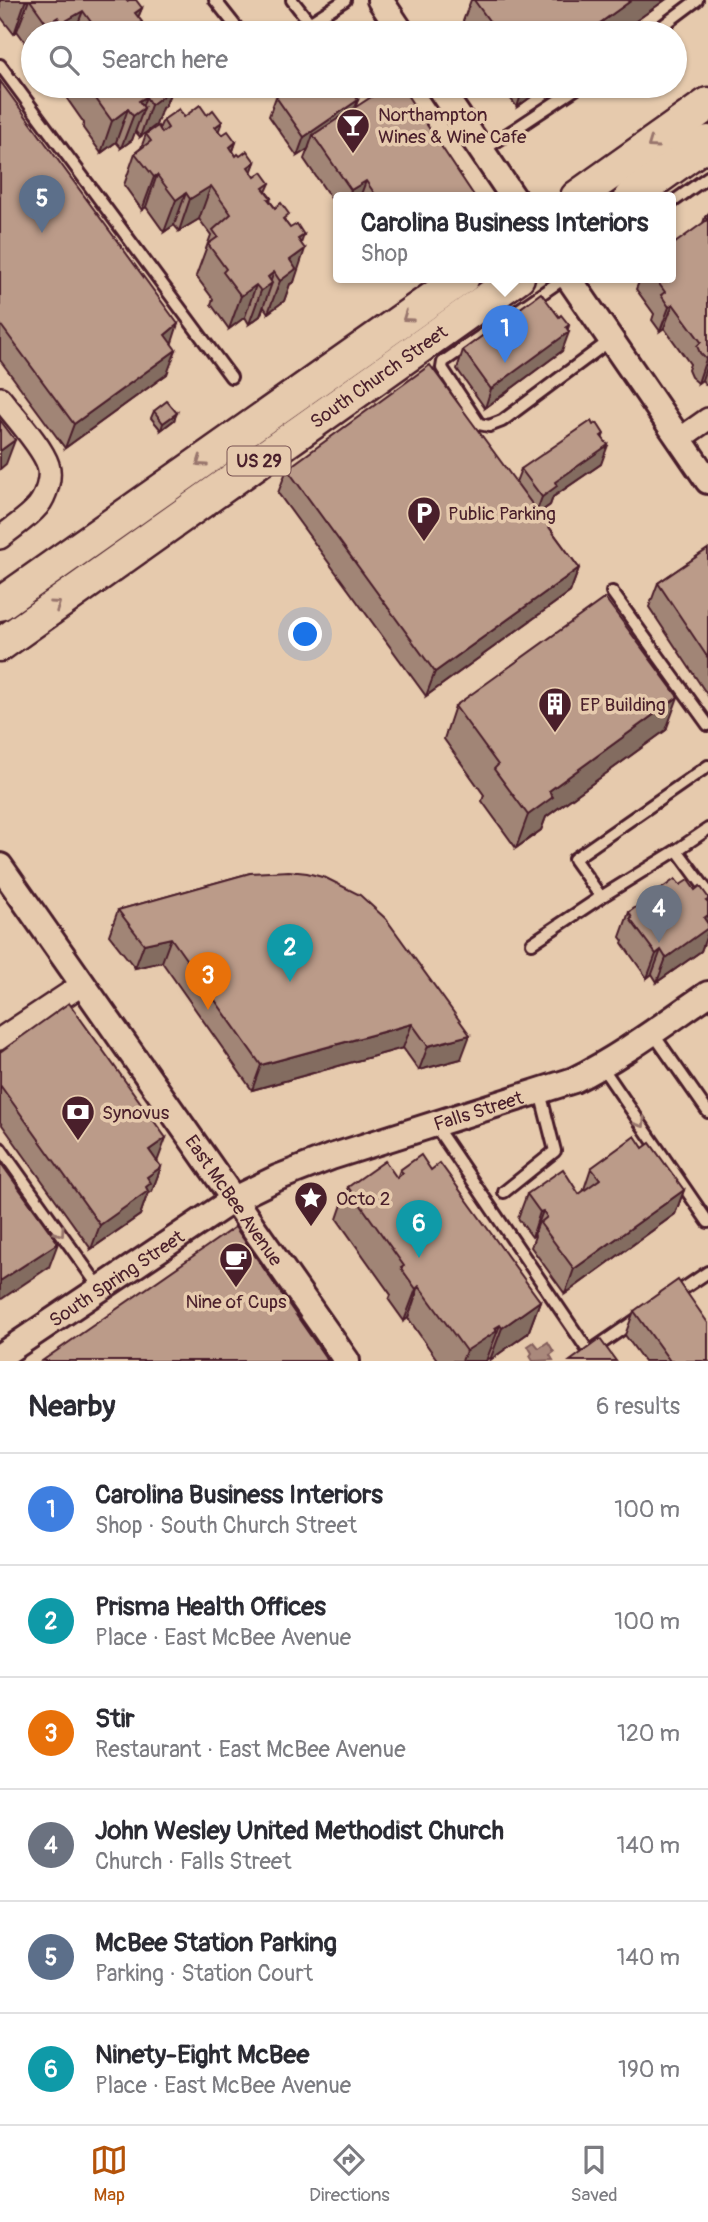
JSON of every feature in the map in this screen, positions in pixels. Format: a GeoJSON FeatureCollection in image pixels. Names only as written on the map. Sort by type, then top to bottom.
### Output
{"type":"FeatureCollection","features":[{"type":"Feature","properties":{"kind":"main road"},"geometry":{"type":"LineString","coordinates":[[584,192],[708,104]]}},
{"type":"Feature","properties":{"kind":"main road"},"geometry":{"type":"LineString","coordinates":[[638,192],[708,142]]}},
{"type":"Feature","properties":{"kind":"main road","name":"South Church Street"},"geometry":{"type":"LineString","coordinates":[[0,604],[455,283]]}},
{"type":"Feature","properties":{"kind":"main road","name":"South Church Street"},"geometry":{"type":"LineString","coordinates":[[0,645],[510,283]]}},
{"type":"Feature","properties":{"kind":"street"},"geometry":{"type":"LineString","coordinates":[[380,0],[394,21]]}},
{"type":"Feature","properties":{"kind":"street"},"geometry":{"type":"LineString","coordinates":[[446,98],[510,192]]}},
{"type":"Feature","properties":{"kind":"street"},"geometry":{"type":"LineString","coordinates":[[571,283],[681,438],[708,481]]}},
{"type":"Feature","properties":{"kind":"street"},"geometry":{"type":"LineString","coordinates":[[0,398],[42,453],[48,467],[44,496],[37,508],[0,538]]}},
{"type":"Feature","properties":{"kind":"street"},"geometry":{"type":"LineString","coordinates":[[681,438],[708,419]]}},
{"type":"Feature","properties":{"kind":"street","name":"East McBee Avenue"},"geometry":{"type":"LineString","coordinates":[[0,866],[347,1361]]}},
{"type":"Feature","properties":{"kind":"street"},"geometry":{"type":"LineString","coordinates":[[0,1040],[83,984]]}},
{"type":"Feature","properties":{"kind":"street","name":"Falls Street"},"geometry":{"type":"LineString","coordinates":[[234,1199],[277,1178],[331,1157],[574,1080],[602,1067],[708,994]]}},
{"type":"Feature","properties":{"kind":"street","name":"South Spring Street"},"geometry":{"type":"LineString","coordinates":[[0,1356],[234,1199]]}},
{"type":"Feature","properties":{"kind":"lane"},"geometry":{"type":"LineString","coordinates":[[215,0],[232,21]]}},
{"type":"Feature","properties":{"kind":"lane"},"geometry":{"type":"LineString","coordinates":[[292,0],[308,21]]}},
{"type":"Feature","properties":{"kind":"lane"},"geometry":{"type":"LineString","coordinates":[[313,21],[345,0]]}},
{"type":"Feature","properties":{"kind":"lane"},"geometry":{"type":"LineString","coordinates":[[669,21],[697,0]]}},
{"type":"Feature","properties":{"kind":"lane"},"geometry":{"type":"LineString","coordinates":[[0,65],[21,93]]}},
{"type":"Feature","properties":{"kind":"lane"},"geometry":{"type":"LineString","coordinates":[[24,98],[230,377]]}},
{"type":"Feature","properties":{"kind":"lane"},"geometry":{"type":"LineString","coordinates":[[482,151],[561,98]]}},
{"type":"Feature","properties":{"kind":"lane"},"geometry":{"type":"LineString","coordinates":[[676,199],[708,177]]}},
{"type":"Feature","properties":{"kind":"lane"},"geometry":{"type":"LineString","coordinates":[[558,283],[443,362],[442,368],[450,383],[479,424],[489,426],[502,421],[612,339]]}},
{"type":"Feature","properties":{"kind":"lane"},"geometry":{"type":"LineString","coordinates":[[612,592],[708,725]]}},
{"type":"Feature","properties":{"kind":"lane"},"geometry":{"type":"LineString","coordinates":[[601,897],[574,859],[708,766]]}},
{"type":"Feature","properties":{"kind":"lane"},"geometry":{"type":"LineString","coordinates":[[532,943],[708,829]]}},
{"type":"Feature","properties":{"kind":"lane"},"geometry":{"type":"LineString","coordinates":[[677,850],[708,892]]}},
{"type":"Feature","properties":{"kind":"lane"},"geometry":{"type":"LineString","coordinates":[[652,1032],[708,1112]]}},
{"type":"Feature","properties":{"kind":"lane"},"geometry":{"type":"LineString","coordinates":[[602,1067],[708,1222]]}},
{"type":"Feature","properties":{"kind":"lane"},"geometry":{"type":"LineString","coordinates":[[504,1192],[555,1151],[540,1092]]}},
{"type":"Feature","properties":{"kind":"lane"},"geometry":{"type":"LineString","coordinates":[[434,1124],[589,1352],[646,1314]]}},
{"type":"Feature","properties":{"kind":"lane"},"geometry":{"type":"LineString","coordinates":[[0,1148],[101,1288]]}},
{"type":"Feature","properties":{"kind":"lane"},"geometry":{"type":"LineString","coordinates":[[668,1298],[708,1272]]}},
{"type":"Feature","properties":{"kind":"shaded area"},"geometry":{"type":"Polygon","coordinates":[[[534,1342],[539,1348],[548,1342],[554,1352],[550,1355],[553,1360],[533,1361],[528,1346],[534,1342]]]}},
{"type":"Feature","properties":{"kind":"building"},"geometry":{"type":"Polygon","coordinates":[[[30,0],[136,0],[142,8],[135,13],[141,21],[90,21],[83,11],[66,21],[61,21],[58,17],[45,21],[30,0]]]}},
{"type":"Feature","properties":{"kind":"building"},"geometry":{"type":"Polygon","coordinates":[[[474,0],[632,0],[603,21],[489,21],[474,0]]]}},
{"type":"Feature","properties":{"kind":"building"},"geometry":{"type":"Polygon","coordinates":[[[0,81],[178,324],[165,335],[176,350],[74,424],[0,324],[0,81]]]}},
{"type":"Feature","properties":{"kind":"building"},"geometry":{"type":"Polygon","coordinates":[[[95,98],[144,98],[139,101],[144,108],[133,116],[128,109],[112,121],[95,98]]]}},
{"type":"Feature","properties":{"kind":"building"},"geometry":{"type":"Polygon","coordinates":[[[147,98],[160,98],[151,105],[147,98]]]}},
{"type":"Feature","properties":{"kind":"building"},"geometry":{"type":"Polygon","coordinates":[[[277,98],[358,100],[304,137],[277,98]]]}},
{"type":"Feature","properties":{"kind":"building"},"geometry":{"type":"Polygon","coordinates":[[[370,98],[409,98],[472,192],[374,192],[366,181],[351,190],[313,135],[370,98]]]}},
{"type":"Feature","properties":{"kind":"building"},"geometry":{"type":"Polygon","coordinates":[[[200,105],[207,115],[213,110],[222,122],[215,127],[222,135],[228,131],[236,142],[230,147],[236,156],[247,151],[255,162],[248,167],[255,177],[262,172],[270,183],[263,188],[271,198],[268,199],[275,208],[281,203],[289,214],[283,219],[290,228],[297,224],[304,235],[298,239],[305,249],[290,260],[296,269],[280,281],[274,272],[268,277],[272,283],[261,291],[256,285],[241,296],[223,272],[226,269],[208,244],[218,237],[213,230],[231,214],[211,186],[190,199],[186,193],[176,200],[157,175],[154,177],[135,153],[151,141],[146,134],[158,126],[162,133],[168,128],[163,120],[179,109],[184,117],[200,105]]]}},
{"type":"Feature","properties":{"kind":"building"},"geometry":{"type":"Polygon","coordinates":[[[708,214],[706,359],[697,346],[701,342],[673,304],[669,307],[661,295],[665,292],[658,283],[676,283],[676,242],[707,220],[705,217],[708,214]]]}},
{"type":"Feature","properties":{"kind":"building"},"geometry":{"type":"Polygon","coordinates":[[[541,293],[559,317],[561,315],[569,325],[566,327],[569,332],[491,389],[463,350],[541,293]]]}},
{"type":"Feature","properties":{"kind":"building","name":"Public Parking"},"geometry":{"type":"Polygon","coordinates":[[[430,365],[579,568],[435,672],[287,469],[430,365]]]}},
{"type":"Feature","properties":{"kind":"building"},"geometry":{"type":"Polygon","coordinates":[[[167,401],[177,413],[163,423],[154,411],[167,401]]]}},
{"type":"Feature","properties":{"kind":"building"},"geometry":{"type":"Polygon","coordinates":[[[0,420],[15,440],[0,451],[0,420]]]}},
{"type":"Feature","properties":{"kind":"building"},"geometry":{"type":"Polygon","coordinates":[[[591,421],[593,425],[597,423],[604,434],[601,436],[608,445],[555,482],[557,486],[542,497],[521,469],[591,421]]]}},
{"type":"Feature","properties":{"kind":"building"},"geometry":{"type":"Polygon","coordinates":[[[708,549],[708,658],[658,583],[708,549]]]}},
{"type":"Feature","properties":{"kind":"building","name":"EP Building"},"geometry":{"type":"Polygon","coordinates":[[[605,598],[678,697],[549,791],[553,797],[528,815],[494,769],[498,765],[455,706],[605,598]]]}},
{"type":"Feature","properties":{"kind":"building"},"geometry":{"type":"Polygon","coordinates":[[[289,871],[326,878],[360,895],[386,919],[470,1035],[428,1046],[412,1024],[261,1065],[171,938],[144,944],[118,910],[250,873],[289,871]]]}},
{"type":"Feature","properties":{"kind":"building"},"geometry":{"type":"Polygon","coordinates":[[[675,879],[680,885],[688,880],[695,890],[700,886],[708,897],[708,915],[704,918],[708,928],[666,958],[661,950],[656,954],[630,919],[632,918],[629,912],[675,879]]]}},
{"type":"Feature","properties":{"kind":"building","name":"Synovus"},"geometry":{"type":"Polygon","coordinates":[[[69,1003],[166,1138],[149,1150],[161,1167],[147,1177],[151,1183],[146,1187],[148,1191],[100,1225],[0,1085],[0,1052],[69,1003]]]}},
{"type":"Feature","properties":{"kind":"building"},"geometry":{"type":"Polygon","coordinates":[[[635,1136],[643,1148],[650,1143],[684,1190],[574,1269],[540,1223],[547,1217],[527,1194],[563,1169],[579,1194],[600,1179],[591,1168],[635,1136]]]}},
{"type":"Feature","properties":{"kind":"building"},"geometry":{"type":"Polygon","coordinates":[[[421,1155],[431,1170],[440,1163],[540,1301],[502,1328],[500,1325],[495,1328],[497,1331],[466,1351],[419,1286],[416,1289],[401,1268],[404,1266],[348,1187],[385,1161],[397,1178],[403,1173],[400,1170],[421,1155]]]}},
{"type":"Feature","properties":{"kind":"building"},"geometry":{"type":"Polygon","coordinates":[[[0,1162],[58,1243],[0,1281],[0,1162]]]}},
{"type":"Feature","properties":{"kind":"building"},"geometry":{"type":"Polygon","coordinates":[[[235,1227],[328,1361],[42,1361],[196,1254],[235,1227]]]}},
{"type":"Feature","properties":{"kind":"building"},"geometry":{"type":"Polygon","coordinates":[[[678,1280],[708,1323],[708,1361],[670,1361],[634,1311],[678,1280]]]}},
{"type":"Feature","properties":{"kind":"building"},"geometry":{"type":"Polygon","coordinates":[[[600,1339],[616,1361],[570,1361],[600,1339]]]}},
{"type":"Feature","properties":{"kind":"place","name":"Northampton Wines & Wine Cafe"},"geometry":{"type":"Point","coordinates":[353,155]}},
{"type":"Feature","properties":{"kind":"place","name":"McBee Station Parking"},"geometry":{"type":"Point","coordinates":[42,233]}},
{"type":"Feature","properties":{"kind":"place","name":"Carolina Business Interiors"},"geometry":{"type":"Point","coordinates":[505,363]}},
{"type":"Feature","properties":{"kind":"place","name":"Public Parking"},"geometry":{"type":"Point","coordinates":[424,543]}},
{"type":"Feature","properties":{"kind":"place","name":"EP Building"},"geometry":{"type":"Point","coordinates":[555,734]}},
{"type":"Feature","properties":{"kind":"place","name":"John Wesley United Methodist Church"},"geometry":{"type":"Point","coordinates":[659,943]}},
{"type":"Feature","properties":{"kind":"place","name":"Prisma Health Offices"},"geometry":{"type":"Point","coordinates":[290,982]}},
{"type":"Feature","properties":{"kind":"place","name":"Stir"},"geometry":{"type":"Point","coordinates":[208,1010]}},
{"type":"Feature","properties":{"kind":"place","name":"Synovus"},"geometry":{"type":"Point","coordinates":[78,1142]}},
{"type":"Feature","properties":{"kind":"place","name":"Octo 2"},"geometry":{"type":"Point","coordinates":[311,1228]}},
{"type":"Feature","properties":{"kind":"place","name":"Ninety-Eight McBee"},"geometry":{"type":"Point","coordinates":[419,1258]}},
{"type":"Feature","properties":{"kind":"place","name":"Nine of Cups"},"geometry":{"type":"Point","coordinates":[236,1289]}}]}
